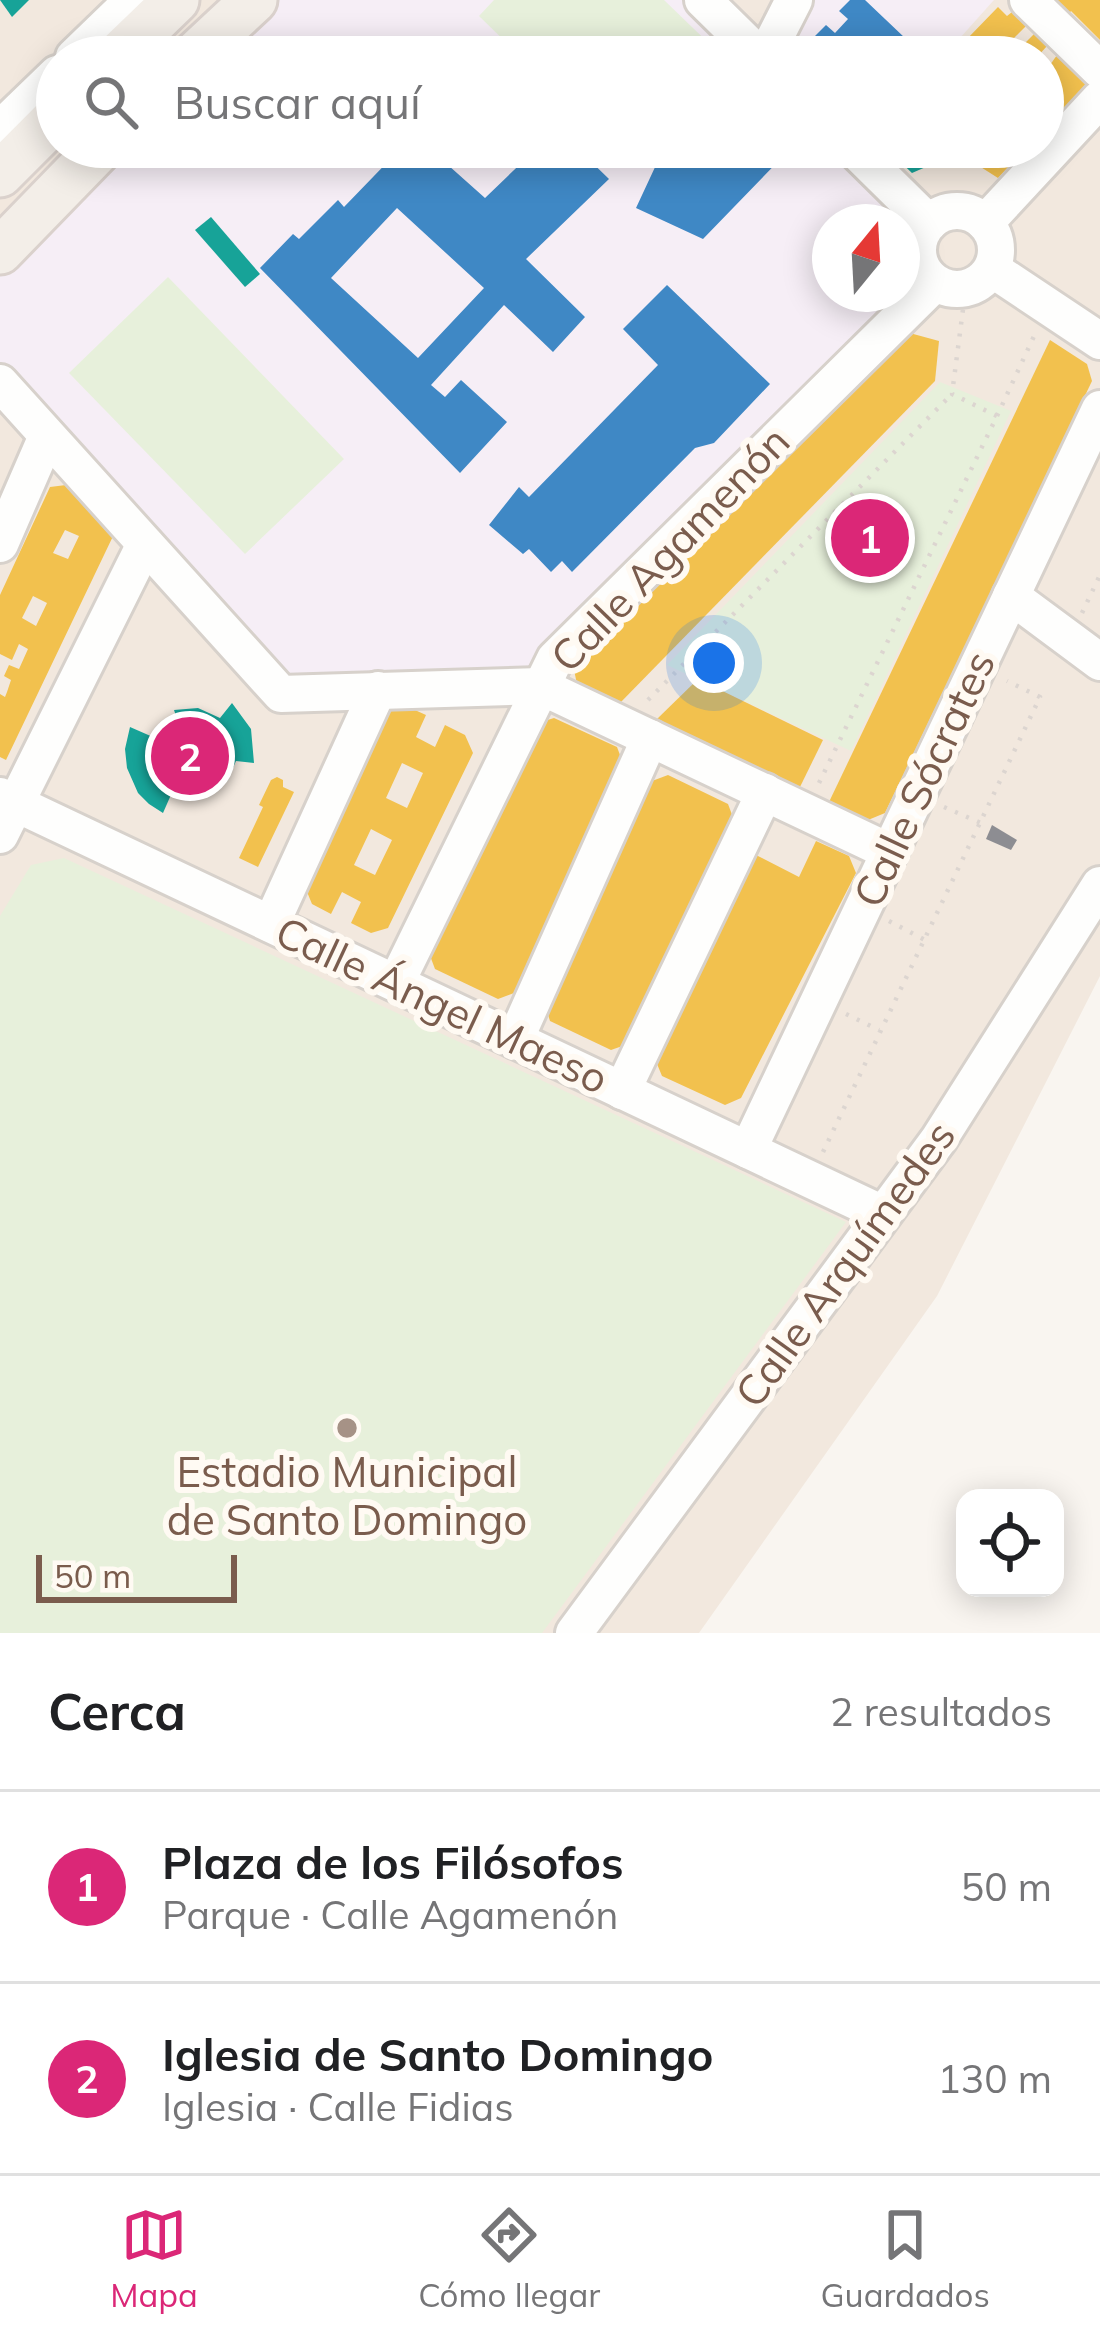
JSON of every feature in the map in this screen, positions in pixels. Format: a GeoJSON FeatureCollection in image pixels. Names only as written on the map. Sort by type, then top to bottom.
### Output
{"type":"FeatureCollection","features":[{"type":"Feature","properties":{"kind":"main road"},"geometry":{"type":"LineString","coordinates":[[139,36],[176,0]]}},
{"type":"Feature","properties":{"kind":"main road"},"geometry":{"type":"LineString","coordinates":[[215,36],[254,0]]}},
{"type":"Feature","properties":{"kind":"main road"},"geometry":{"type":"LineString","coordinates":[[0,174],[36,138]]}},
{"type":"Feature","properties":{"kind":"main road"},"geometry":{"type":"LineString","coordinates":[[0,251],[81,168]]}},
{"type":"Feature","properties":{"kind":"street"},"geometry":{"type":"LineString","coordinates":[[95,36],[131,0]]}},
{"type":"Feature","properties":{"kind":"street"},"geometry":{"type":"LineString","coordinates":[[703,0],[741,36]]}},
{"type":"Feature","properties":{"kind":"street"},"geometry":{"type":"LineString","coordinates":[[774,36],[794,0]]}},
{"type":"Feature","properties":{"kind":"street"},"geometry":{"type":"LineString","coordinates":[[1028,0],[1100,70]]}},
{"type":"Feature","properties":{"kind":"street"},"geometry":{"type":"LineString","coordinates":[[0,129],[36,94]]}},
{"type":"Feature","properties":{"kind":"street"},"geometry":{"type":"LineString","coordinates":[[1064,139],[1100,100]]}},
{"type":"Feature","properties":{"kind":"street"},"geometry":{"type":"LineString","coordinates":[[873,168],[929,223]]}},
{"type":"Feature","properties":{"kind":"street"},"geometry":{"type":"LineString","coordinates":[[985,223],[1036,168]]}},
{"type":"Feature","properties":{"kind":"street"},"geometry":{"type":"LineString","coordinates":[[964,280],[996,245],[985,223],[963,212],[951,212],[929,223],[918,248],[925,273],[964,280],[1048,307],[1100,341]]}},
{"type":"Feature","properties":{"kind":"street","name":"Calle Agamenón"},"geometry":{"type":"LineString","coordinates":[[396,983],[555,659],[964,280]]}},
{"type":"Feature","properties":{"kind":"street"},"geometry":{"type":"LineString","coordinates":[[0,383],[280,694],[540,686],[890,851]]}},
{"type":"Feature","properties":{"kind":"street","name":"Calle Sócrates"},"geometry":{"type":"LineString","coordinates":[[748,1150],[1100,409]]}},
{"type":"Feature","properties":{"kind":"street"},"geometry":{"type":"LineString","coordinates":[[0,544],[47,436]]}},
{"type":"Feature","properties":{"kind":"street"},"geometry":{"type":"LineString","coordinates":[[6,812],[145,544]]}},
{"type":"Feature","properties":{"kind":"street"},"geometry":{"type":"LineString","coordinates":[[1011,596],[1100,662]]}},
{"type":"Feature","properties":{"kind":"street"},"geometry":{"type":"LineString","coordinates":[[271,924],[378,690]]}},
{"type":"Feature","properties":{"kind":"street"},"geometry":{"type":"LineString","coordinates":[[514,1040],[636,732]]}},
{"type":"Feature","properties":{"kind":"street"},"geometry":{"type":"LineString","coordinates":[[622,1090],[765,793]]}},
{"type":"Feature","properties":{"kind":"street","name":"Calle Ángel Maeso"},"geometry":{"type":"LineString","coordinates":[[6,812],[271,924],[883,1214]]}},
{"type":"Feature","properties":{"kind":"street","name":"Calle Arquímedes"},"geometry":{"type":"LineString","coordinates":[[574,1633],[939,1139],[1100,886]]}},
{"type":"Feature","properties":{"kind":"path"},"geometry":{"type":"LineString","coordinates":[[636,732],[952,394],[964,280]]}},
{"type":"Feature","properties":{"kind":"path"},"geometry":{"type":"LineString","coordinates":[[805,812],[1048,307]]}},
{"type":"Feature","properties":{"kind":"path"},"geometry":{"type":"LineString","coordinates":[[952,394],[997,416]]}},
{"type":"Feature","properties":{"kind":"path"},"geometry":{"type":"LineString","coordinates":[[1069,640],[1100,575]]}},
{"type":"Feature","properties":{"kind":"path"},"geometry":{"type":"LineString","coordinates":[[810,1179],[1040,698],[1007,682]]}},
{"type":"Feature","properties":{"kind":"path"},"geometry":{"type":"LineString","coordinates":[[944,807],[981,823]]}},
{"type":"Feature","properties":{"kind":"path"},"geometry":{"type":"LineString","coordinates":[[862,909],[925,940]]}},
{"type":"Feature","properties":{"kind":"path"},"geometry":{"type":"LineString","coordinates":[[819,1002],[881,1031]]}},
{"type":"Feature","properties":{"kind":"shaded area"},"geometry":{"type":"Polygon","coordinates":[[[0,0],[1100,0],[1100,976],[937,1296],[699,1633],[0,1633],[0,0]]]}},
{"type":"Feature","properties":{"kind":"shaded area"},"geometry":{"type":"Polygon","coordinates":[[[254,0],[703,0],[740,36],[215,36],[254,0]]]}},
{"type":"Feature","properties":{"kind":"shaded area"},"geometry":{"type":"Polygon","coordinates":[[[794,0],[994,0],[962,36],[776,36],[794,0]]]}},
{"type":"Feature","properties":{"kind":"shaded area"},"geometry":{"type":"Polygon","coordinates":[[[81,168],[877,168],[901,204],[812,204],[812,312],[889,312],[540,686],[281,694],[0,383],[0,251],[81,168]]]}},
{"type":"Feature","properties":{"kind":"green space"},"geometry":{"type":"Polygon","coordinates":[[[494,0],[664,0],[701,36],[499,36],[479,16],[494,0]]]}},
{"type":"Feature","properties":{"kind":"green space"},"geometry":{"type":"Polygon","coordinates":[[[168,277],[344,459],[245,554],[69,373],[168,277]]]}},
{"type":"Feature","properties":{"kind":"green space"},"geometry":{"type":"Polygon","coordinates":[[[940,382],[1011,411],[851,751],[667,665],[940,382]]]}},
{"type":"Feature","properties":{"kind":"green space","name":"Estadio Municipal de Santo Domingo"},"geometry":{"type":"Polygon","coordinates":[[[64,858],[846,1222],[542,1633],[0,1633],[0,916],[31,865],[64,858]]]}},
{"type":"Feature","properties":{"kind":"building: Viviendas"},"geometry":{"type":"Polygon","coordinates":[[[1050,0],[1100,0],[1100,40],[1071,11],[1067,16],[1050,0]]]}},
{"type":"Feature","properties":{"kind":"building: Viviendas"},"geometry":{"type":"Polygon","coordinates":[[[998,7],[1007,16],[1012,12],[1026,26],[1016,36],[970,36],[998,7]]]}},
{"type":"Feature","properties":{"kind":"building: Viviendas"},"geometry":{"type":"Polygon","coordinates":[[[1064,62],[1087,84],[1064,109],[1064,62]]]}},
{"type":"Feature","properties":{"kind":"building: Viviendas"},"geometry":{"type":"Polygon","coordinates":[[[982,168],[1007,168],[998,178],[982,168]]]}},
{"type":"Feature","properties":{"kind":"building: Viviendas"},"geometry":{"type":"Polygon","coordinates":[[[906,332],[939,341],[935,381],[619,704],[577,684],[574,670],[906,332]]]}},
{"type":"Feature","properties":{"kind":"building: Viviendas"},"geometry":{"type":"Polygon","coordinates":[[[1050,340],[1087,364],[1092,381],[885,813],[868,820],[829,802],[1050,340]]]}},
{"type":"Feature","properties":{"kind":"building: Viviendas"},"geometry":{"type":"Polygon","coordinates":[[[74,484],[115,532],[6,760],[0,757],[0,694],[5,697],[11,680],[4,676],[9,665],[19,669],[28,649],[19,644],[12,660],[0,654],[0,595],[50,487],[74,484]],[[65,530],[53,553],[68,559],[79,536],[65,530]],[[33,596],[22,618],[36,626],[47,603],[33,596]]]}},
{"type":"Feature","properties":{"kind":"building: Viviendas"},"geometry":{"type":"Polygon","coordinates":[[[698,679],[823,740],[799,789],[656,720],[698,679]]]}},
{"type":"Feature","properties":{"kind":"building: Viviendas"},"geometry":{"type":"Polygon","coordinates":[[[406,706],[426,715],[416,737],[435,747],[445,725],[465,735],[473,753],[388,928],[371,933],[351,923],[361,902],[342,892],[331,914],[312,904],[305,887],[389,708],[406,706]],[[402,763],[386,798],[407,808],[423,773],[402,763]],[[371,829],[354,865],[375,875],[392,840],[371,829]]]}},
{"type":"Feature","properties":{"kind":"building: Viviendas"},"geometry":{"type":"Polygon","coordinates":[[[554,718],[617,747],[623,763],[514,993],[498,999],[435,969],[429,953],[538,723],[554,718]]]}},
{"type":"Feature","properties":{"kind":"building: Viviendas"},"geometry":{"type":"Polygon","coordinates":[[[668,775],[728,804],[734,820],[628,1044],[611,1050],[550,1021],[545,1005],[652,781],[668,775]]]}},
{"type":"Feature","properties":{"kind":"building: Viviendas"},"geometry":{"type":"Polygon","coordinates":[[[277,777],[294,792],[258,867],[239,858],[263,807],[259,805],[277,777]]]}},
{"type":"Feature","properties":{"kind":"building: Viviendas"},"geometry":{"type":"Polygon","coordinates":[[[816,841],[849,856],[856,873],[741,1098],[725,1105],[662,1076],[655,1059],[754,854],[799,877],[816,841]]]}},
{"type":"Feature","properties":{"kind":"building: Escuelas"},"geometry":{"type":"Polygon","coordinates":[[[850,0],[865,0],[903,36],[815,36],[826,25],[835,33],[848,19],[839,11],[850,0]]]}},
{"type":"Feature","properties":{"kind":"building: Escuelas"},"geometry":{"type":"Polygon","coordinates":[[[382,168],[451,168],[485,198],[516,168],[598,168],[609,179],[526,259],[585,317],[553,352],[504,305],[431,385],[445,397],[461,380],[507,422],[460,473],[260,268],[293,234],[299,239],[338,200],[344,207],[382,168]],[[397,208],[331,278],[418,358],[484,288],[397,208]]]}},
{"type":"Feature","properties":{"kind":"building: Escuelas"},"geometry":{"type":"Polygon","coordinates":[[[655,168],[772,168],[703,239],[636,208],[655,168]]]}},
{"type":"Feature","properties":{"kind":"building: Escuelas"},"geometry":{"type":"Polygon","coordinates":[[[667,285],[770,384],[714,443],[695,448],[572,572],[562,561],[551,572],[529,549],[523,554],[489,525],[519,487],[529,497],[658,365],[623,329],[667,285]]]}},
{"type":"Feature","properties":{"kind":"building: Público"},"geometry":{"type":"Polygon","coordinates":[[[0,0],[29,0],[12,17],[0,0]]]}},
{"type":"Feature","properties":{"kind":"building: Público"},"geometry":{"type":"Polygon","coordinates":[[[211,217],[260,274],[245,287],[195,230],[211,217]]]}},
{"type":"Feature","properties":{"kind":"building: Público"},"geometry":{"type":"Polygon","coordinates":[[[232,703],[251,729],[254,763],[236,761],[227,781],[206,797],[200,782],[177,781],[163,813],[149,804],[138,793],[127,768],[130,727],[162,741],[179,725],[174,710],[198,708],[220,718],[232,703]]]}},
{"type":"Feature","properties":{"kind":"building: Industria"},"geometry":{"type":"Polygon","coordinates":[[[992,825],[1017,840],[1011,850],[986,839],[992,825]]]}},
{"type":"Feature","properties":{"kind":"place","name":"Plaza de los Filósofos"},"geometry":{"type":"Point","coordinates":[870,538]}},
{"type":"Feature","properties":{"kind":"place","name":"Iglesia de Santo Domingo"},"geometry":{"type":"Point","coordinates":[190,756]}},
{"type":"Feature","properties":{"kind":"place","name":"Estadio Municipal de Santo Domingo"},"geometry":{"type":"Point","coordinates":[347,1428]}}]}
